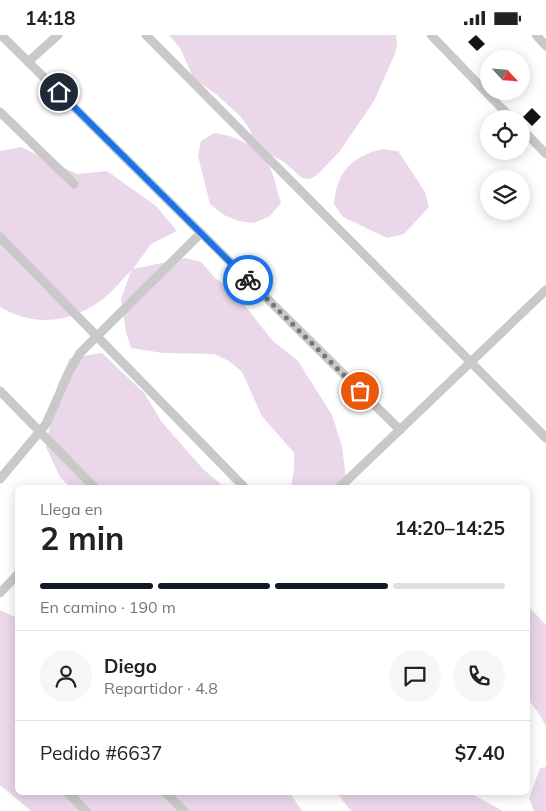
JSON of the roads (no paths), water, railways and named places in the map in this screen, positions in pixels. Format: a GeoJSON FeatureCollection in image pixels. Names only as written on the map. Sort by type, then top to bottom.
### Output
{"type":"FeatureCollection","features":[{"type":"Feature","properties":{"kind":"street"},"geometry":{"type":"LineString","coordinates":[[1,35],[400,430]]}},
{"type":"Feature","properties":{"kind":"street"},"geometry":{"type":"LineString","coordinates":[[28,62],[58,35]]}},
{"type":"Feature","properties":{"kind":"street"},"geometry":{"type":"LineString","coordinates":[[146,35],[546,438]]}},
{"type":"Feature","properties":{"kind":"street"},"geometry":{"type":"LineString","coordinates":[[431,35],[503,110]]}},
{"type":"Feature","properties":{"kind":"street"},"geometry":{"type":"LineString","coordinates":[[536,35],[546,46]]}},
{"type":"Feature","properties":{"kind":"street"},"geometry":{"type":"LineString","coordinates":[[0,112],[74,184]]}},
{"type":"Feature","properties":{"kind":"street"},"geometry":{"type":"LineString","coordinates":[[530,138],[546,154]]}},
{"type":"Feature","properties":{"kind":"street"},"geometry":{"type":"LineString","coordinates":[[0,477],[46,424],[73,363],[96,336],[200,233]]}},
{"type":"Feature","properties":{"kind":"street"},"geometry":{"type":"LineString","coordinates":[[0,237],[242,485]]}},
{"type":"Feature","properties":{"kind":"street"},"geometry":{"type":"LineString","coordinates":[[342,485],[546,290]]}},
{"type":"Feature","properties":{"kind":"street"},"geometry":{"type":"LineString","coordinates":[[0,391],[92,485]]}},
{"type":"Feature","properties":{"kind":"street"},"geometry":{"type":"LineString","coordinates":[[0,593],[15,577]]}},
{"type":"Feature","properties":{"kind":"street"},"geometry":{"type":"LineString","coordinates":[[70,795],[86,811]]}},
{"type":"Feature","properties":{"kind":"street"},"geometry":{"type":"LineString","coordinates":[[168,795],[184,811]]}}]}
